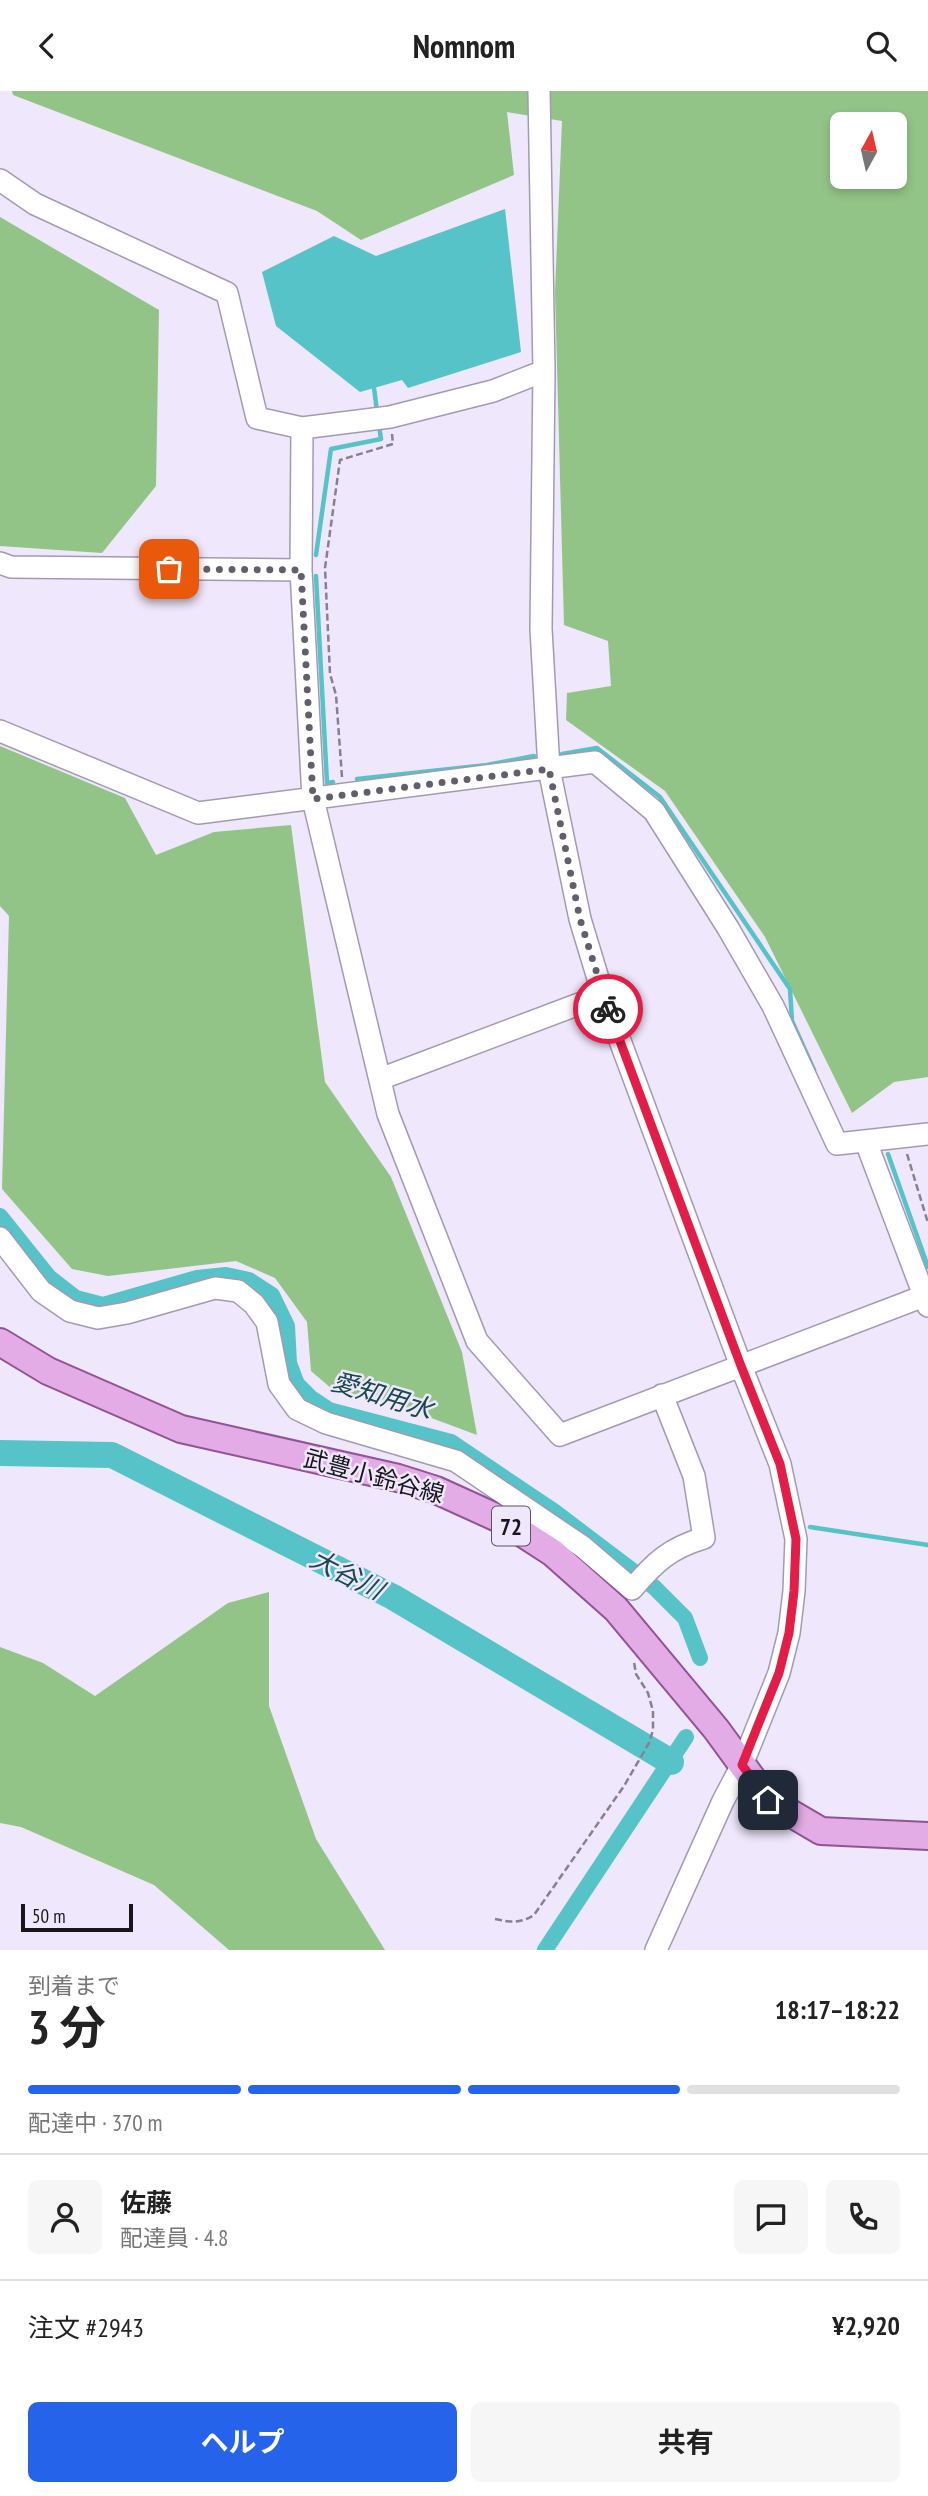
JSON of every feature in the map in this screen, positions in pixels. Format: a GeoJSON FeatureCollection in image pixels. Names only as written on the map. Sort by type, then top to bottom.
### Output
{"type":"FeatureCollection","features":[{"type":"Feature","properties":{"kind":"main road","name":"武豊小鈴谷線"},"geometry":{"type":"LineString","coordinates":[[0,1342],[48,1371],[181,1429],[371,1471],[436,1490],[502,1520],[553,1553],[616,1609],[716,1729],[768,1800],[821,1831],[928,1836]]}},
{"type":"Feature","properties":{"kind":"street"},"geometry":{"type":"LineString","coordinates":[[539,91],[544,371],[541,629],[549,769],[580,919],[603,995],[780,1464],[796,1539],[789,1633],[779,1673],[742,1765],[656,1950]]}},
{"type":"Feature","properties":{"kind":"street"},"geometry":{"type":"LineString","coordinates":[[0,180],[34,204],[227,293],[257,418],[302,428],[390,417],[493,391],[544,371]]}},
{"type":"Feature","properties":{"kind":"street"},"geometry":{"type":"LineString","coordinates":[[302,428],[301,570],[313,799],[388,1114],[477,1341],[559,1435],[741,1366],[926,1301],[866,1142]]}},
{"type":"Feature","properties":{"kind":"street"},"geometry":{"type":"LineString","coordinates":[[0,563],[11,567],[301,570]]}},
{"type":"Feature","properties":{"kind":"street"},"geometry":{"type":"LineString","coordinates":[[0,731],[198,813],[595,762],[654,811],[728,928],[773,1006],[837,1144],[928,1134]]}},
{"type":"Feature","properties":{"kind":"street"},"geometry":{"type":"LineString","coordinates":[[380,1079],[603,995]]}},
{"type":"Feature","properties":{"kind":"street"},"geometry":{"type":"LineString","coordinates":[[0,1238],[41,1291],[70,1311],[98,1318],[127,1313],[215,1288],[238,1291],[254,1304],[267,1322],[279,1384],[297,1409],[326,1423],[456,1461],[583,1547],[632,1589],[649,1569],[681,1545],[704,1538],[694,1476],[662,1395]]}},
{"type":"Feature","properties":{"kind":"path"},"geometry":{"type":"LineString","coordinates":[[344,795],[336,695],[330,674],[324,568],[340,460],[393,445],[390,417]]}},
{"type":"Feature","properties":{"kind":"path"},"geometry":{"type":"LineString","coordinates":[[902,1137],[928,1223]]}},
{"type":"Feature","properties":{"kind":"path"},"geometry":{"type":"LineString","coordinates":[[495,1919],[524,1921],[534,1915],[624,1786],[649,1743],[653,1730],[653,1711],[648,1693],[633,1665],[635,1659],[648,1647]]}},
{"type":"Feature","properties":{"kind":"shaded area"},"geometry":{"type":"Polygon","coordinates":[[[12,91],[928,91],[928,1077],[894,1082],[852,1113],[765,937],[665,791],[566,720],[567,693],[611,686],[608,641],[564,625],[555,292],[562,121],[507,112],[514,175],[361,240],[317,211],[13,95],[12,91]]]}},
{"type":"Feature","properties":{"kind":"shaded area"},"geometry":{"type":"Polygon","coordinates":[[[505,209],[521,352],[408,388],[402,380],[360,392],[276,326],[262,272],[334,236],[376,256],[505,209]]]}},
{"type":"Feature","properties":{"kind":"shaded area"},"geometry":{"type":"Polygon","coordinates":[[[0,217],[159,310],[156,486],[102,553],[0,546],[0,217]]]}},
{"type":"Feature","properties":{"kind":"shaded area"},"geometry":{"type":"Polygon","coordinates":[[[0,746],[125,798],[156,855],[214,832],[291,825],[325,1082],[391,1177],[462,1352],[477,1435],[391,1403],[332,1389],[311,1371],[307,1322],[275,1278],[236,1261],[108,1276],[72,1269],[2,1189],[9,916],[0,906],[0,746]]]}},
{"type":"Feature","properties":{"kind":"shaded area"},"geometry":{"type":"Polygon","coordinates":[[[269,1592],[269,1706],[316,1839],[385,1950],[229,1950],[154,1885],[21,1827],[0,1823],[0,1647],[43,1663],[95,1696],[228,1603],[269,1592]]]}},
{"type":"Feature","properties":{"kind":"waterway"},"geometry":{"type":"LineString","coordinates":[[374,388],[377,411]]}},
{"type":"Feature","properties":{"kind":"waterway"},"geometry":{"type":"LineString","coordinates":[[316,555],[331,449],[381,439],[379,426]]}},
{"type":"Feature","properties":{"kind":"waterway"},"geometry":{"type":"LineString","coordinates":[[316,576],[327,783],[333,782]]}},
{"type":"Feature","properties":{"kind":"waterway"},"geometry":{"type":"LineString","coordinates":[[562,754],[597,748],[660,797],[790,989],[792,1021],[814,1070]]}},
{"type":"Feature","properties":{"kind":"waterway"},"geometry":{"type":"LineString","coordinates":[[357,779],[487,765],[534,756]]}},
{"type":"Feature","properties":{"kind":"waterway"},"geometry":{"type":"LineString","coordinates":[[888,1154],[928,1267]]}},
{"type":"Feature","properties":{"kind":"waterway","name":"愛知用水"},"geometry":{"type":"LineString","coordinates":[[0,1216],[49,1277],[76,1298],[103,1305],[197,1278],[226,1275],[249,1280],[272,1295],[287,1326],[289,1363],[297,1384],[311,1398],[329,1410],[451,1442],[555,1512],[654,1587],[685,1618],[700,1658]]}},
{"type":"Feature","properties":{"kind":"waterway","name":"大谷川"},"geometry":{"type":"LineString","coordinates":[[0,1453],[112,1455],[393,1597],[671,1762]]}},
{"type":"Feature","properties":{"kind":"waterway"},"geometry":{"type":"LineString","coordinates":[[810,1527],[928,1545]]}},
{"type":"Feature","properties":{"kind":"waterway","name":"愛知用水"},"geometry":{"type":"LineString","coordinates":[[545,1950],[686,1737]]}},
{"type":"Feature","properties":{"kind":"way so far"},"geometry":{"type":"LineString","coordinates":[[169,569],[301,570],[313,799],[549,769],[580,919],[608,1009]]}},
{"type":"Feature","properties":{"kind":"route"},"geometry":{"type":"LineString","coordinates":[[608,1009],[780,1464],[796,1539],[789,1633],[779,1673],[742,1765],[768,1800]]}}]}
